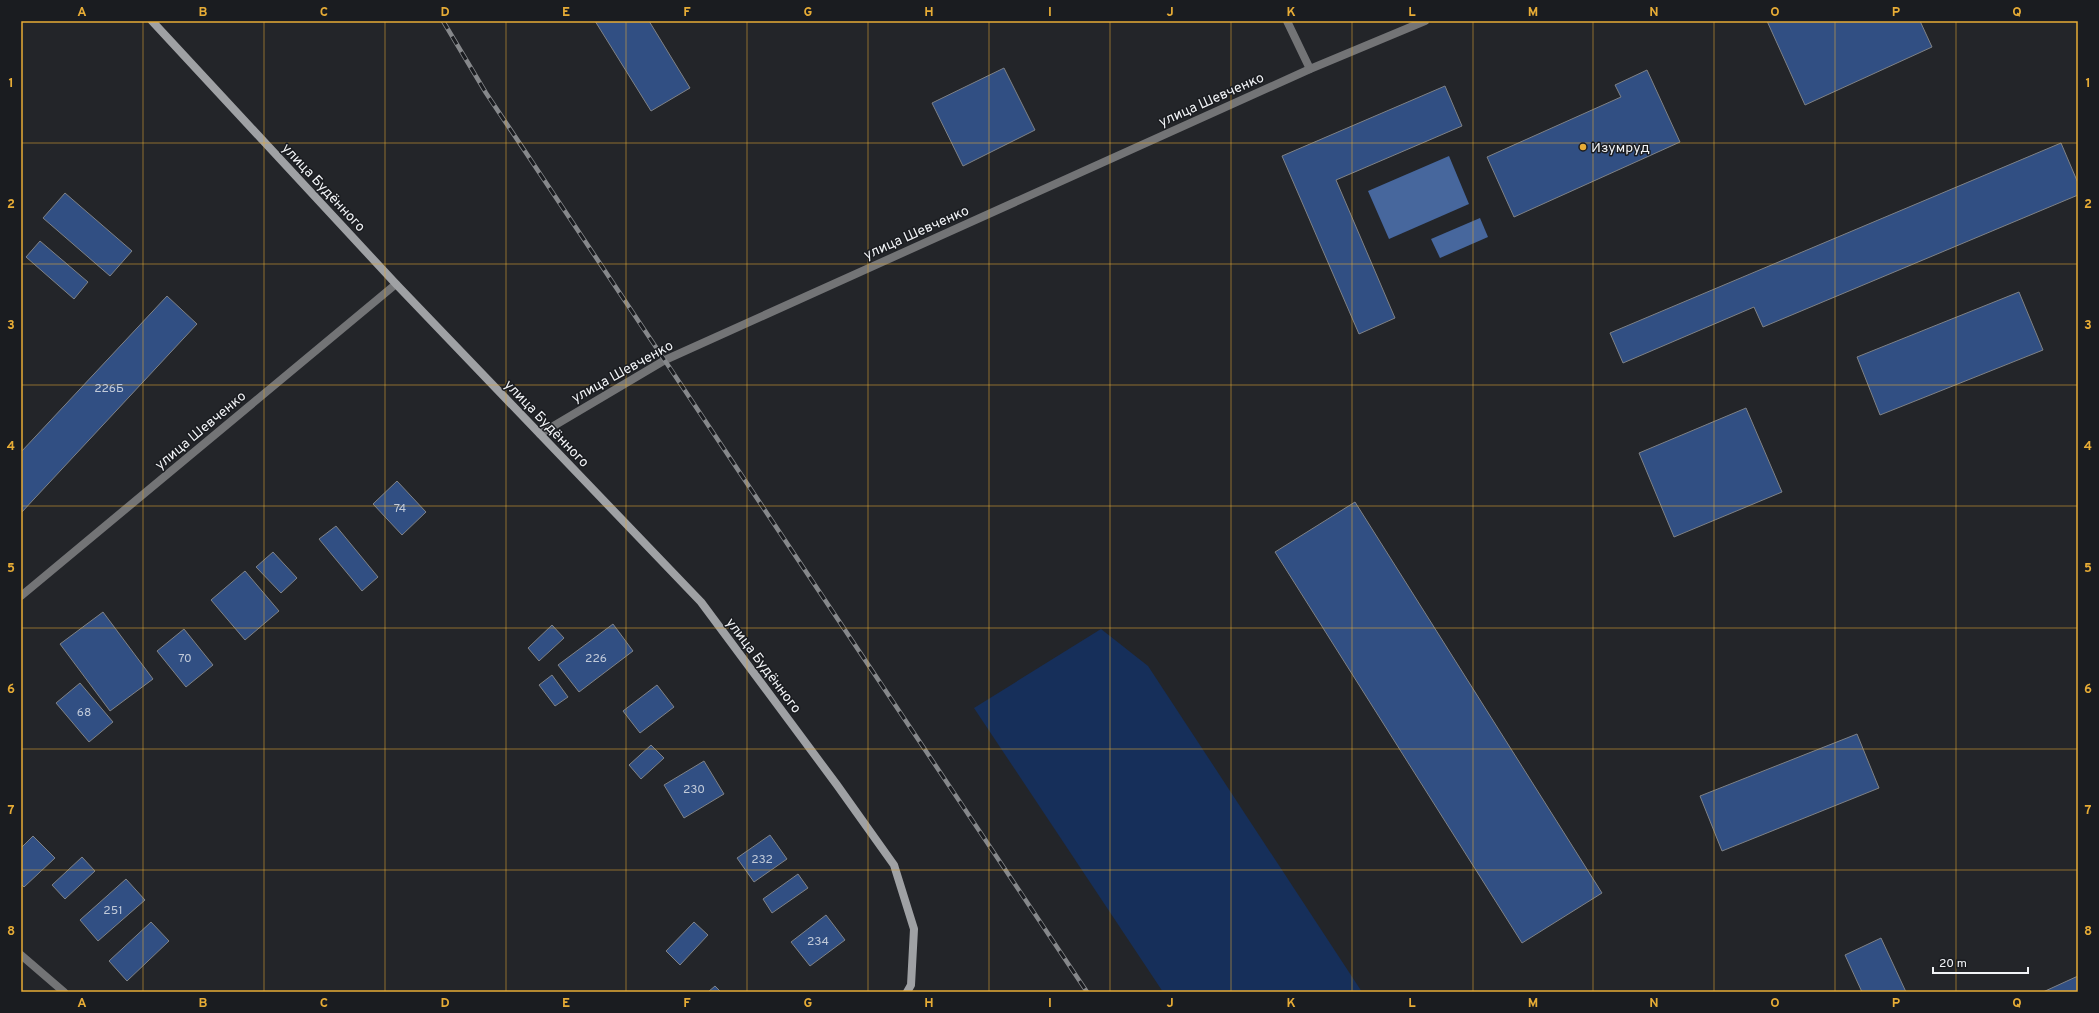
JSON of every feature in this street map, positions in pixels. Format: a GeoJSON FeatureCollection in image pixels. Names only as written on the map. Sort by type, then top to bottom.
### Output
{"type":"FeatureCollection","features":[{"type":"Feature","properties":{"kind":"street","name":"улица Будённого"},"geometry":{"type":"LineString","coordinates":[[152,21],[396,284],[701,602],[837,785],[894,866],[914,929],[911,985],[907,992]]}},
{"type":"Feature","properties":{"kind":"street"},"geometry":{"type":"LineString","coordinates":[[1287,21],[1310,69]]}},
{"type":"Feature","properties":{"kind":"street","name":"улица Шевченко"},"geometry":{"type":"LineString","coordinates":[[540,434],[664,360],[1310,69],[1425,21]]}},
{"type":"Feature","properties":{"kind":"street","name":"улица Шевченко"},"geometry":{"type":"LineString","coordinates":[[21,596],[396,284]]}},
{"type":"Feature","properties":{"kind":"street"},"geometry":{"type":"LineString","coordinates":[[21,955],[64,992]]}},
{"type":"Feature","properties":{"kind":"shaded area"},"geometry":{"type":"Polygon","coordinates":[[[1449,156],[1469,204],[1389,239],[1368,191],[1449,156]]]}},
{"type":"Feature","properties":{"kind":"shaded area"},"geometry":{"type":"Polygon","coordinates":[[[1480,218],[1488,237],[1440,258],[1431,239],[1480,218]]]}},
{"type":"Feature","properties":{"kind":"shaded area"},"geometry":{"type":"Polygon","coordinates":[[[1101,629],[1148,666],[1362,992],[1163,992],[974,708],[1101,629]]]}},
{"type":"Feature","properties":{"kind":"building"},"geometry":{"type":"Polygon","coordinates":[[[595,21],[649,21],[690,88],[651,111],[595,21]]]}},
{"type":"Feature","properties":{"kind":"building"},"geometry":{"type":"Polygon","coordinates":[[[1767,21],[1920,21],[1932,47],[1805,105],[1767,21]]]}},
{"type":"Feature","properties":{"kind":"building"},"geometry":{"type":"Polygon","coordinates":[[[1004,68],[1035,130],[963,166],[932,103],[1004,68]]]}},
{"type":"Feature","properties":{"kind":"building"},"geometry":{"type":"Polygon","coordinates":[[[1647,70],[1680,142],[1514,217],[1487,157],[1621,97],[1615,85],[1647,70]]]}},
{"type":"Feature","properties":{"kind":"building"},"geometry":{"type":"Polygon","coordinates":[[[1445,86],[1462,126],[1336,180],[1395,318],[1359,334],[1282,156],[1445,86]]]}},
{"type":"Feature","properties":{"kind":"building"},"geometry":{"type":"Polygon","coordinates":[[[2061,143],[2078,183],[2078,195],[1763,327],[1754,307],[1623,363],[1610,333],[2061,143]]]}},
{"type":"Feature","properties":{"kind":"building"},"geometry":{"type":"Polygon","coordinates":[[[65,193],[132,251],[110,276],[43,218],[65,193]]]}},
{"type":"Feature","properties":{"kind":"building"},"geometry":{"type":"Polygon","coordinates":[[[40,241],[88,282],[74,299],[26,257],[40,241]]]}},
{"type":"Feature","properties":{"kind":"building"},"geometry":{"type":"Polygon","coordinates":[[[2019,292],[2043,350],[1880,415],[1857,357],[2019,292]]]}},
{"type":"Feature","properties":{"kind":"building"},"geometry":{"type":"Polygon","coordinates":[[[167,296],[197,324],[21,513],[21,452],[167,296]]]}},
{"type":"Feature","properties":{"kind":"building"},"geometry":{"type":"Polygon","coordinates":[[[1746,408],[1782,492],[1674,537],[1639,453],[1746,408]]]}},
{"type":"Feature","properties":{"kind":"building"},"geometry":{"type":"Polygon","coordinates":[[[397,481],[426,512],[402,535],[373,504],[397,481]]]}},
{"type":"Feature","properties":{"kind":"building"},"geometry":{"type":"Polygon","coordinates":[[[1355,502],[1602,893],[1522,943],[1275,552],[1355,502]]]}},
{"type":"Feature","properties":{"kind":"building"},"geometry":{"type":"Polygon","coordinates":[[[336,526],[378,577],[362,591],[319,539],[336,526]]]}},
{"type":"Feature","properties":{"kind":"building"},"geometry":{"type":"Polygon","coordinates":[[[273,552],[297,578],[281,593],[256,567],[273,552]]]}},
{"type":"Feature","properties":{"kind":"building"},"geometry":{"type":"Polygon","coordinates":[[[245,571],[279,611],[245,640],[211,600],[245,571]]]}},
{"type":"Feature","properties":{"kind":"building"},"geometry":{"type":"Polygon","coordinates":[[[103,612],[153,679],[110,711],[60,644],[103,612]]]}},
{"type":"Feature","properties":{"kind":"building"},"geometry":{"type":"Polygon","coordinates":[[[613,624],[633,651],[579,692],[558,665],[613,624]]]}},
{"type":"Feature","properties":{"kind":"building"},"geometry":{"type":"Polygon","coordinates":[[[552,625],[564,638],[539,661],[528,648],[552,625]]]}},
{"type":"Feature","properties":{"kind":"building"},"geometry":{"type":"Polygon","coordinates":[[[184,629],[213,665],[186,687],[157,651],[184,629]]]}},
{"type":"Feature","properties":{"kind":"building"},"geometry":{"type":"Polygon","coordinates":[[[552,675],[568,697],[555,706],[539,685],[552,675]]]}},
{"type":"Feature","properties":{"kind":"building"},"geometry":{"type":"Polygon","coordinates":[[[80,683],[113,722],[89,742],[56,703],[80,683]]]}},
{"type":"Feature","properties":{"kind":"building"},"geometry":{"type":"Polygon","coordinates":[[[657,685],[674,707],[640,733],[623,711],[657,685]]]}},
{"type":"Feature","properties":{"kind":"building"},"geometry":{"type":"Polygon","coordinates":[[[1857,734],[1879,788],[1722,851],[1700,796],[1857,734]]]}},
{"type":"Feature","properties":{"kind":"building"},"geometry":{"type":"Polygon","coordinates":[[[651,745],[664,758],[641,779],[629,765],[651,745]]]}},
{"type":"Feature","properties":{"kind":"building"},"geometry":{"type":"Polygon","coordinates":[[[704,761],[724,794],[684,818],[664,785],[704,761]]]}},
{"type":"Feature","properties":{"kind":"building"},"geometry":{"type":"Polygon","coordinates":[[[770,835],[787,859],[754,882],[737,858],[770,835]]]}},
{"type":"Feature","properties":{"kind":"building"},"geometry":{"type":"Polygon","coordinates":[[[33,836],[55,858],[24,887],[21,884],[21,848],[33,836]]]}},
{"type":"Feature","properties":{"kind":"building"},"geometry":{"type":"Polygon","coordinates":[[[82,857],[95,871],[65,899],[52,885],[82,857]]]}},
{"type":"Feature","properties":{"kind":"building"},"geometry":{"type":"Polygon","coordinates":[[[798,874],[808,888],[772,913],[763,899],[798,874]]]}},
{"type":"Feature","properties":{"kind":"building"},"geometry":{"type":"Polygon","coordinates":[[[126,879],[145,900],[98,941],[80,920],[126,879]]]}},
{"type":"Feature","properties":{"kind":"building"},"geometry":{"type":"Polygon","coordinates":[[[826,915],[845,940],[810,966],[791,942],[826,915]]]}},
{"type":"Feature","properties":{"kind":"building"},"geometry":{"type":"Polygon","coordinates":[[[151,922],[169,941],[127,981],[109,961],[151,922]]]}},
{"type":"Feature","properties":{"kind":"building"},"geometry":{"type":"Polygon","coordinates":[[[694,922],[708,935],[680,965],[666,951],[694,922]]]}},
{"type":"Feature","properties":{"kind":"building"},"geometry":{"type":"Polygon","coordinates":[[[1881,938],[1906,992],[1862,992],[1845,955],[1881,938]]]}},
{"type":"Feature","properties":{"kind":"building"},"geometry":{"type":"Polygon","coordinates":[[[2078,976],[2078,992],[2043,992],[2078,976]]]}},
{"type":"Feature","properties":{"kind":"building"},"geometry":{"type":"Polygon","coordinates":[[[715,986],[721,992],[708,992],[715,986]]]}},
{"type":"Feature","properties":{"kind":"railway"},"geometry":{"type":"LineString","coordinates":[[443,21],[486,93],[1087,992]]}},
{"type":"Feature","properties":{"kind":"place","name":"Изумруд"},"geometry":{"type":"Point","coordinates":[1583,147]}}]}
